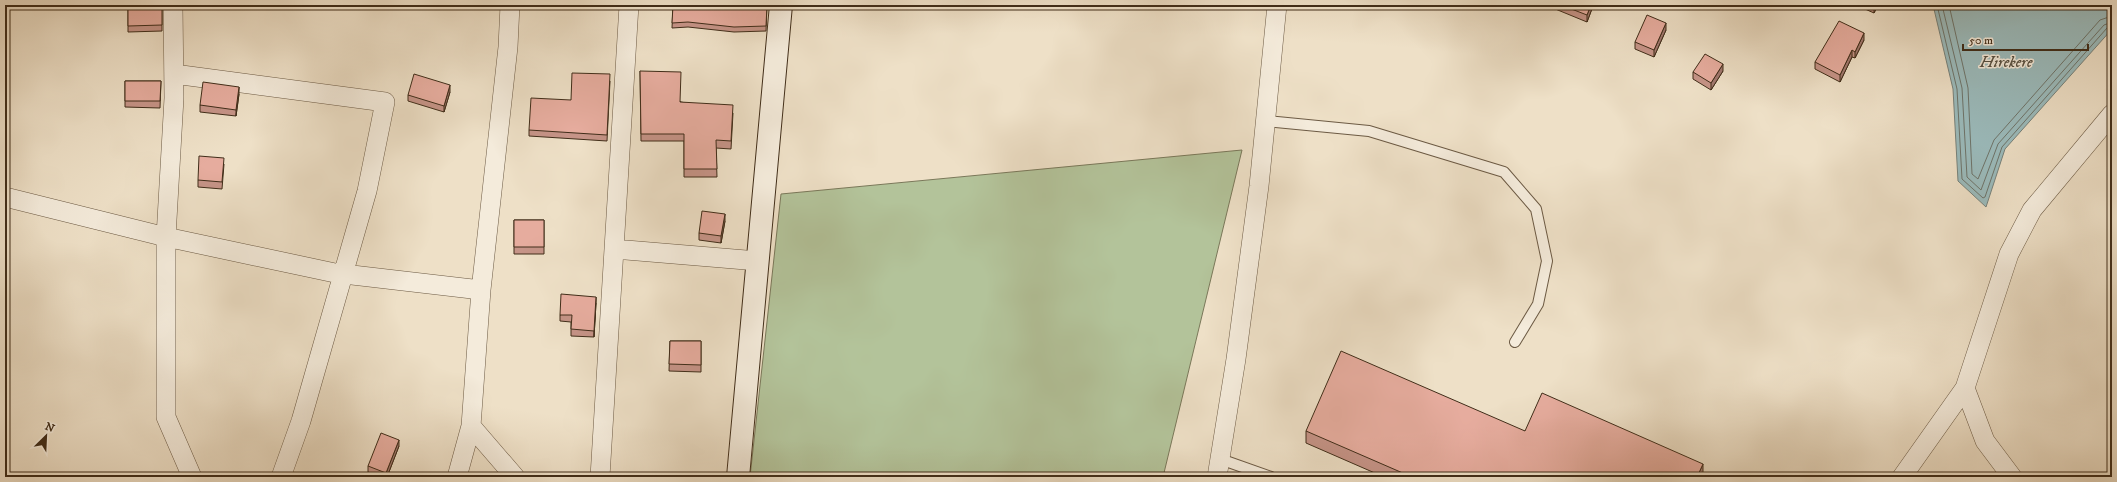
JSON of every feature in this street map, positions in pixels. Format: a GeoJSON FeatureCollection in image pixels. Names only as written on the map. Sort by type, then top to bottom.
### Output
{"type":"FeatureCollection","features":[{"type":"Feature","properties":{"kind":"street"},"geometry":{"type":"LineString","coordinates":[[173,5],[174,74],[166,237],[166,417],[192,477]]}},
{"type":"Feature","properties":{"kind":"street"},"geometry":{"type":"LineString","coordinates":[[457,477],[471,426],[481,290],[508,47],[510,5]]}},
{"type":"Feature","properties":{"kind":"street"},"geometry":{"type":"LineString","coordinates":[[600,477],[629,5]]}},
{"type":"Feature","properties":{"kind":"street"},"geometry":{"type":"LineString","coordinates":[[738,477],[781,5]]}},
{"type":"Feature","properties":{"kind":"street"},"geometry":{"type":"LineString","coordinates":[[1218,468],[1258,194],[1277,5]]}},
{"type":"Feature","properties":{"kind":"street"},"geometry":{"type":"LineString","coordinates":[[174,74],[385,102],[367,191],[301,421],[281,477]]}},
{"type":"Feature","properties":{"kind":"street"},"geometry":{"type":"LineString","coordinates":[[1902,477],[1966,388],[2009,254],[2032,210],[2112,114]]}},
{"type":"Feature","properties":{"kind":"street"},"geometry":{"type":"LineString","coordinates":[[5,197],[166,237],[343,274],[481,290]]}},
{"type":"Feature","properties":{"kind":"street"},"geometry":{"type":"LineString","coordinates":[[614,249],[758,261]]}},
{"type":"Feature","properties":{"kind":"street"},"geometry":{"type":"LineString","coordinates":[[1966,388],[1985,441],[2012,477]]}},
{"type":"Feature","properties":{"kind":"street"},"geometry":{"type":"LineString","coordinates":[[471,426],[515,477]]}},
{"type":"Feature","properties":{"kind":"lane"},"geometry":{"type":"LineString","coordinates":[[1266,121],[1369,131],[1504,172],[1536,209],[1547,261],[1538,304],[1514,342]]}},
{"type":"Feature","properties":{"kind":"lane"},"geometry":{"type":"LineString","coordinates":[[1218,468],[1272,477]]}},
{"type":"Feature","properties":{"kind":"green space"},"geometry":{"type":"Polygon","coordinates":[[[1242,150],[1163,477],[750,477],[781,194],[1242,150]]]}},
{"type":"Feature","properties":{"kind":"water","name":"Hirekere"},"geometry":{"type":"Polygon","coordinates":[[[1933,5],[2112,5],[2112,29],[2005,149],[1986,207],[1958,181],[1953,89],[1933,5]]]}},
{"type":"Feature","properties":{"kind":"building"},"geometry":{"type":"Polygon","coordinates":[[[128,5],[162,5],[162,25],[128,26],[128,5]]]}},
{"type":"Feature","properties":{"kind":"building"},"geometry":{"type":"Polygon","coordinates":[[[673,5],[767,5],[766,26],[734,27],[688,22],[672,23],[673,5]]]}},
{"type":"Feature","properties":{"kind":"building"},"geometry":{"type":"Polygon","coordinates":[[[1561,5],[1591,5],[1587,15],[1561,5]]]}},
{"type":"Feature","properties":{"kind":"building"},"geometry":{"type":"Polygon","coordinates":[[[1647,15],[1666,23],[1654,50],[1635,42],[1647,15]]]}},
{"type":"Feature","properties":{"kind":"building"},"geometry":{"type":"Polygon","coordinates":[[[1839,21],[1864,33],[1855,52],[1852,50],[1840,75],[1815,62],[1839,21]]]}},
{"type":"Feature","properties":{"kind":"building"},"geometry":{"type":"Polygon","coordinates":[[[1705,54],[1723,64],[1711,83],[1693,72],[1705,54]]]}},
{"type":"Feature","properties":{"kind":"building"},"geometry":{"type":"Polygon","coordinates":[[[640,71],[681,72],[680,102],[733,105],[731,141],[716,140],[717,169],[684,169],[684,134],[641,134],[640,71]]]}},
{"type":"Feature","properties":{"kind":"building"},"geometry":{"type":"Polygon","coordinates":[[[572,73],[610,74],[607,135],[529,130],[531,98],[571,100],[572,73]]]}},
{"type":"Feature","properties":{"kind":"building"},"geometry":{"type":"Polygon","coordinates":[[[414,74],[450,85],[444,106],[408,95],[414,74]]]}},
{"type":"Feature","properties":{"kind":"building"},"geometry":{"type":"Polygon","coordinates":[[[125,81],[161,81],[160,101],[125,101],[125,81]]]}},
{"type":"Feature","properties":{"kind":"building"},"geometry":{"type":"Polygon","coordinates":[[[203,82],[239,87],[236,110],[200,105],[203,82]]]}},
{"type":"Feature","properties":{"kind":"building"},"geometry":{"type":"Polygon","coordinates":[[[199,156],[224,158],[222,182],[198,180],[199,156]]]}},
{"type":"Feature","properties":{"kind":"building"},"geometry":{"type":"Polygon","coordinates":[[[702,211],[725,214],[721,236],[699,233],[702,211]]]}},
{"type":"Feature","properties":{"kind":"building"},"geometry":{"type":"Polygon","coordinates":[[[514,220],[544,220],[544,247],[514,247],[514,220]]]}},
{"type":"Feature","properties":{"kind":"building"},"geometry":{"type":"Polygon","coordinates":[[[561,294],[596,297],[594,331],[571,329],[572,315],[560,315],[561,294]]]}},
{"type":"Feature","properties":{"kind":"building"},"geometry":{"type":"Polygon","coordinates":[[[670,341],[701,341],[701,365],[669,364],[670,341]]]}},
{"type":"Feature","properties":{"kind":"building"},"geometry":{"type":"Polygon","coordinates":[[[1341,351],[1525,431],[1542,393],[1703,464],[1697,477],[1412,477],[1306,431],[1341,351]]]}},
{"type":"Feature","properties":{"kind":"building"},"geometry":{"type":"Polygon","coordinates":[[[381,433],[399,440],[386,473],[368,466],[381,433]]]}}]}
